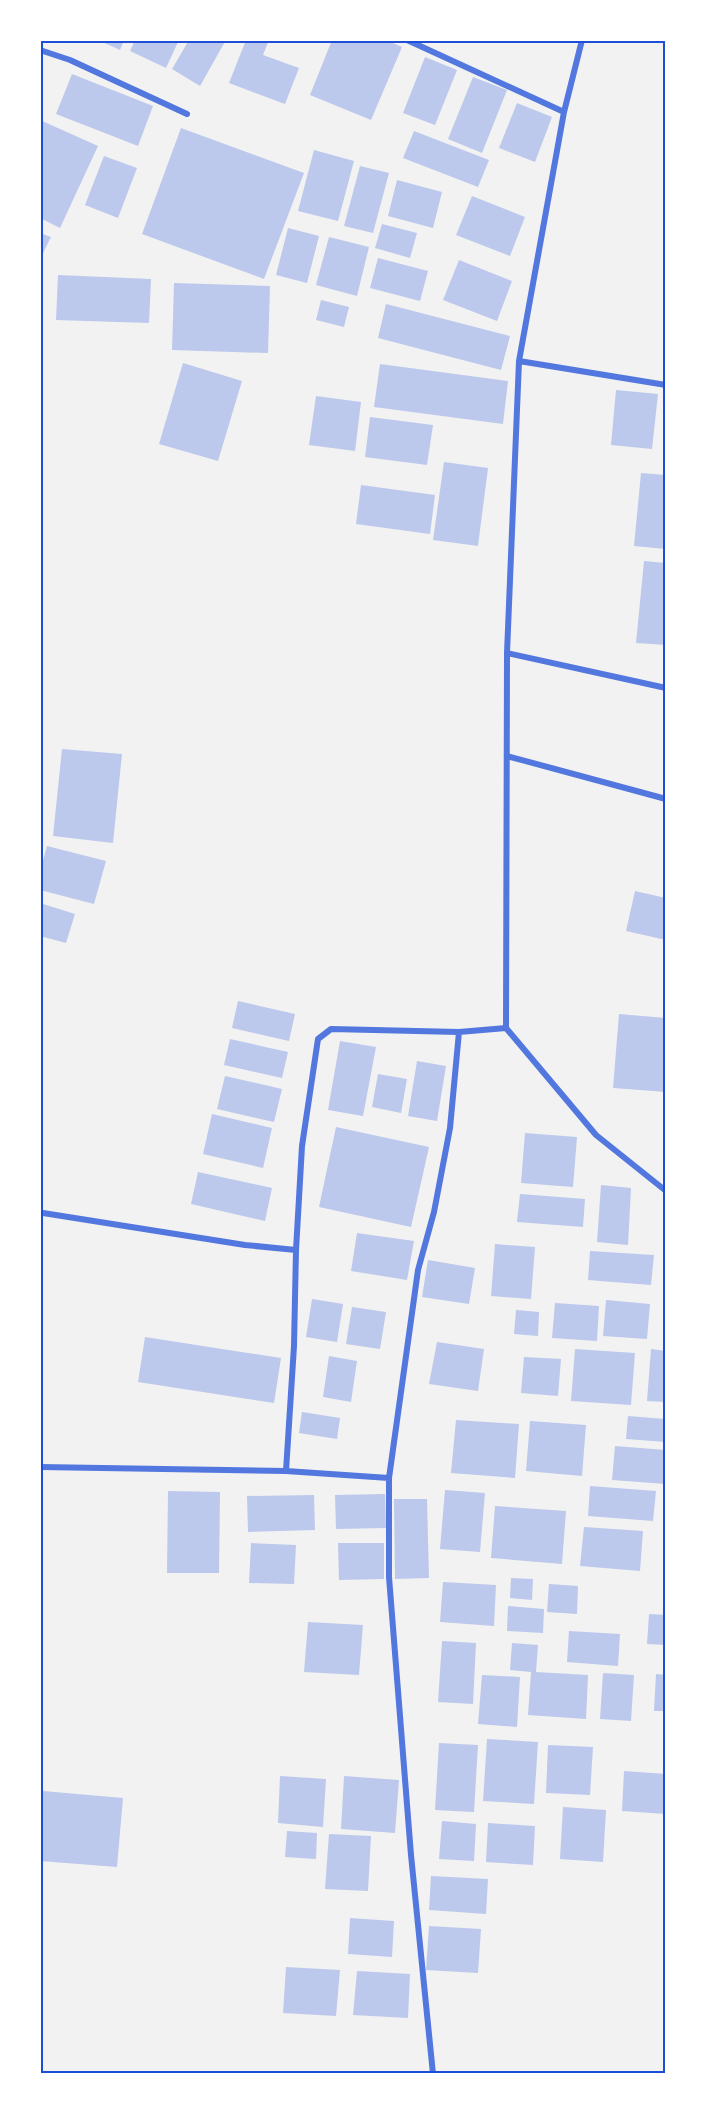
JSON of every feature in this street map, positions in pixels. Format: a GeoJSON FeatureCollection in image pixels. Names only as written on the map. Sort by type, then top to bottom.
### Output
{"type":"FeatureCollection","features":[{"type":"Feature","properties":{"kind":"street"},"geometry":{"type":"LineString","coordinates":[[406,40],[564,112]]}},
{"type":"Feature","properties":{"kind":"street"},"geometry":{"type":"LineString","coordinates":[[582,40],[564,112],[519,361],[507,653],[506,1028],[596,1135],[666,1191]]}},
{"type":"Feature","properties":{"kind":"street"},"geometry":{"type":"LineString","coordinates":[[40,51],[70,60],[187,114]]}},
{"type":"Feature","properties":{"kind":"street"},"geometry":{"type":"LineString","coordinates":[[519,361],[666,385]]}},
{"type":"Feature","properties":{"kind":"street"},"geometry":{"type":"LineString","coordinates":[[507,653],[666,688]]}},
{"type":"Feature","properties":{"kind":"street"},"geometry":{"type":"LineString","coordinates":[[507,756],[666,799]]}},
{"type":"Feature","properties":{"kind":"street"},"geometry":{"type":"LineString","coordinates":[[286,1471],[294,1346],[296,1250],[302,1146],[318,1039],[331,1029],[459,1032],[506,1028]]}},
{"type":"Feature","properties":{"kind":"street"},"geometry":{"type":"LineString","coordinates":[[433,2073],[411,1856],[389,1577],[389,1478],[418,1270],[434,1212],[450,1128],[459,1032]]}},
{"type":"Feature","properties":{"kind":"street"},"geometry":{"type":"LineString","coordinates":[[43,1213],[245,1245],[296,1250]]}},
{"type":"Feature","properties":{"kind":"street"},"geometry":{"type":"LineString","coordinates":[[40,1467],[286,1471],[389,1478]]}},
{"type":"Feature","properties":{"kind":"building"},"geometry":{"type":"Polygon","coordinates":[[[98,40],[124,40],[120,50],[98,40]]]}},
{"type":"Feature","properties":{"kind":"building"},"geometry":{"type":"Polygon","coordinates":[[[135,40],[179,40],[166,68],[130,51],[135,40]]]}},
{"type":"Feature","properties":{"kind":"building"},"geometry":{"type":"Polygon","coordinates":[[[189,40],[226,40],[200,86],[172,69],[189,40]]]}},
{"type":"Feature","properties":{"kind":"building"},"geometry":{"type":"Polygon","coordinates":[[[246,40],[269,40],[263,55],[299,68],[285,104],[229,83],[246,40]]]}},
{"type":"Feature","properties":{"kind":"building"},"geometry":{"type":"Polygon","coordinates":[[[332,40],[386,40],[402,47],[371,120],[310,95],[332,40]]]}},
{"type":"Feature","properties":{"kind":"building"},"geometry":{"type":"Polygon","coordinates":[[[425,57],[457,70],[435,125],[403,113],[425,57]]]}},
{"type":"Feature","properties":{"kind":"building"},"geometry":{"type":"Polygon","coordinates":[[[72,74],[153,106],[138,146],[56,114],[72,74]]]}},
{"type":"Feature","properties":{"kind":"building"},"geometry":{"type":"Polygon","coordinates":[[[473,77],[507,90],[482,153],[448,139],[473,77]]]}},
{"type":"Feature","properties":{"kind":"building"},"geometry":{"type":"Polygon","coordinates":[[[517,103],[552,117],[535,162],[499,148],[517,103]]]}},
{"type":"Feature","properties":{"kind":"building"},"geometry":{"type":"Polygon","coordinates":[[[40,120],[98,146],[60,228],[40,218],[40,120]]]}},
{"type":"Feature","properties":{"kind":"building"},"geometry":{"type":"Polygon","coordinates":[[[181,128],[304,173],[264,279],[142,234],[181,128]]]}},
{"type":"Feature","properties":{"kind":"building"},"geometry":{"type":"Polygon","coordinates":[[[414,131],[489,160],[478,187],[403,158],[414,131]]]}},
{"type":"Feature","properties":{"kind":"building"},"geometry":{"type":"Polygon","coordinates":[[[314,150],[354,161],[338,221],[298,211],[314,150]]]}},
{"type":"Feature","properties":{"kind":"building"},"geometry":{"type":"Polygon","coordinates":[[[104,156],[137,168],[118,218],[85,205],[104,156]]]}},
{"type":"Feature","properties":{"kind":"building"},"geometry":{"type":"Polygon","coordinates":[[[360,166],[389,173],[373,233],[344,226],[360,166]]]}},
{"type":"Feature","properties":{"kind":"building"},"geometry":{"type":"Polygon","coordinates":[[[397,180],[442,192],[433,228],[388,216],[397,180]]]}},
{"type":"Feature","properties":{"kind":"building"},"geometry":{"type":"Polygon","coordinates":[[[472,196],[525,217],[510,256],[456,235],[472,196]]]}},
{"type":"Feature","properties":{"kind":"building"},"geometry":{"type":"Polygon","coordinates":[[[382,224],[417,233],[410,258],[375,248],[382,224]]]}},
{"type":"Feature","properties":{"kind":"building"},"geometry":{"type":"Polygon","coordinates":[[[288,228],[319,236],[307,283],[276,275],[288,228]]]}},
{"type":"Feature","properties":{"kind":"building"},"geometry":{"type":"Polygon","coordinates":[[[40,233],[51,237],[40,259],[40,233]]]}},
{"type":"Feature","properties":{"kind":"building"},"geometry":{"type":"Polygon","coordinates":[[[329,237],[369,247],[357,296],[316,285],[329,237]]]}},
{"type":"Feature","properties":{"kind":"building"},"geometry":{"type":"Polygon","coordinates":[[[378,258],[428,271],[420,301],[370,288],[378,258]]]}},
{"type":"Feature","properties":{"kind":"building"},"geometry":{"type":"Polygon","coordinates":[[[459,260],[512,281],[497,321],[443,300],[459,260]]]}},
{"type":"Feature","properties":{"kind":"building"},"geometry":{"type":"Polygon","coordinates":[[[58,275],[151,279],[149,323],[56,320],[58,275]]]}},
{"type":"Feature","properties":{"kind":"building"},"geometry":{"type":"Polygon","coordinates":[[[174,283],[270,286],[268,353],[172,350],[174,283]]]}},
{"type":"Feature","properties":{"kind":"building"},"geometry":{"type":"Polygon","coordinates":[[[321,300],[349,307],[344,327],[316,320],[321,300]]]}},
{"type":"Feature","properties":{"kind":"building"},"geometry":{"type":"Polygon","coordinates":[[[386,304],[510,336],[501,370],[378,338],[386,304]]]}},
{"type":"Feature","properties":{"kind":"building"},"geometry":{"type":"Polygon","coordinates":[[[183,363],[242,381],[218,461],[159,444],[183,363]]]}},
{"type":"Feature","properties":{"kind":"building"},"geometry":{"type":"Polygon","coordinates":[[[380,364],[508,381],[503,424],[374,407],[380,364]]]}},
{"type":"Feature","properties":{"kind":"building"},"geometry":{"type":"Polygon","coordinates":[[[616,390],[658,394],[652,449],[611,445],[616,390]]]}},
{"type":"Feature","properties":{"kind":"building"},"geometry":{"type":"Polygon","coordinates":[[[316,396],[361,402],[355,451],[309,445],[316,396]]]}},
{"type":"Feature","properties":{"kind":"building"},"geometry":{"type":"Polygon","coordinates":[[[370,417],[433,425],[427,465],[365,457],[370,417]]]}},
{"type":"Feature","properties":{"kind":"building"},"geometry":{"type":"Polygon","coordinates":[[[444,462],[488,468],[478,546],[433,540],[444,462]]]}},
{"type":"Feature","properties":{"kind":"building"},"geometry":{"type":"Polygon","coordinates":[[[641,473],[666,475],[666,549],[634,546],[641,473]]]}},
{"type":"Feature","properties":{"kind":"building"},"geometry":{"type":"Polygon","coordinates":[[[361,485],[435,495],[430,534],[356,524],[361,485]]]}},
{"type":"Feature","properties":{"kind":"building"},"geometry":{"type":"Polygon","coordinates":[[[644,561],[666,563],[666,645],[636,643],[644,561]]]}},
{"type":"Feature","properties":{"kind":"building"},"geometry":{"type":"Polygon","coordinates":[[[62,749],[122,754],[113,843],[53,836],[62,749]]]}},
{"type":"Feature","properties":{"kind":"building"},"geometry":{"type":"Polygon","coordinates":[[[47,846],[106,861],[94,904],[40,890],[40,871],[47,846]]]}},
{"type":"Feature","properties":{"kind":"building"},"geometry":{"type":"Polygon","coordinates":[[[635,891],[666,898],[666,940],[626,931],[635,891]]]}},
{"type":"Feature","properties":{"kind":"building"},"geometry":{"type":"Polygon","coordinates":[[[40,903],[75,914],[66,943],[40,936],[40,903]]]}},
{"type":"Feature","properties":{"kind":"building"},"geometry":{"type":"Polygon","coordinates":[[[238,1001],[295,1014],[289,1041],[232,1028],[238,1001]]]}},
{"type":"Feature","properties":{"kind":"building"},"geometry":{"type":"Polygon","coordinates":[[[619,1014],[666,1018],[666,1092],[613,1088],[619,1014]]]}},
{"type":"Feature","properties":{"kind":"building"},"geometry":{"type":"Polygon","coordinates":[[[230,1039],[288,1052],[282,1078],[224,1065],[230,1039]]]}},
{"type":"Feature","properties":{"kind":"building"},"geometry":{"type":"Polygon","coordinates":[[[340,1041],[376,1047],[363,1116],[328,1110],[340,1041]]]}},
{"type":"Feature","properties":{"kind":"building"},"geometry":{"type":"Polygon","coordinates":[[[417,1061],[446,1066],[437,1121],[408,1116],[417,1061]]]}},
{"type":"Feature","properties":{"kind":"building"},"geometry":{"type":"Polygon","coordinates":[[[378,1074],[407,1079],[401,1113],[372,1107],[378,1074]]]}},
{"type":"Feature","properties":{"kind":"building"},"geometry":{"type":"Polygon","coordinates":[[[225,1076],[282,1089],[274,1122],[217,1109],[225,1076]]]}},
{"type":"Feature","properties":{"kind":"building"},"geometry":{"type":"Polygon","coordinates":[[[212,1114],[272,1128],[263,1168],[203,1154],[212,1114]]]}},
{"type":"Feature","properties":{"kind":"building"},"geometry":{"type":"Polygon","coordinates":[[[336,1127],[429,1147],[411,1227],[319,1207],[336,1127]]]}},
{"type":"Feature","properties":{"kind":"building"},"geometry":{"type":"Polygon","coordinates":[[[525,1133],[577,1137],[573,1187],[521,1183],[525,1133]]]}},
{"type":"Feature","properties":{"kind":"building"},"geometry":{"type":"Polygon","coordinates":[[[198,1172],[272,1188],[265,1221],[191,1204],[198,1172]]]}},
{"type":"Feature","properties":{"kind":"building"},"geometry":{"type":"Polygon","coordinates":[[[601,1185],[631,1188],[628,1245],[597,1242],[601,1185]]]}},
{"type":"Feature","properties":{"kind":"building"},"geometry":{"type":"Polygon","coordinates":[[[520,1194],[585,1199],[583,1227],[517,1222],[520,1194]]]}},
{"type":"Feature","properties":{"kind":"building"},"geometry":{"type":"Polygon","coordinates":[[[357,1233],[414,1241],[407,1280],[351,1271],[357,1233]]]}},
{"type":"Feature","properties":{"kind":"building"},"geometry":{"type":"Polygon","coordinates":[[[495,1244],[535,1247],[531,1299],[491,1296],[495,1244]]]}},
{"type":"Feature","properties":{"kind":"building"},"geometry":{"type":"Polygon","coordinates":[[[590,1251],[654,1255],[651,1285],[588,1280],[590,1251]]]}},
{"type":"Feature","properties":{"kind":"building"},"geometry":{"type":"Polygon","coordinates":[[[428,1260],[475,1268],[469,1304],[422,1297],[428,1260]]]}},
{"type":"Feature","properties":{"kind":"building"},"geometry":{"type":"Polygon","coordinates":[[[312,1299],[343,1304],[337,1342],[306,1337],[312,1299]]]}},
{"type":"Feature","properties":{"kind":"building"},"geometry":{"type":"Polygon","coordinates":[[[606,1300],[650,1304],[647,1339],[603,1336],[606,1300]]]}},
{"type":"Feature","properties":{"kind":"building"},"geometry":{"type":"Polygon","coordinates":[[[555,1303],[599,1306],[597,1341],[552,1338],[555,1303]]]}},
{"type":"Feature","properties":{"kind":"building"},"geometry":{"type":"Polygon","coordinates":[[[352,1307],[386,1312],[380,1349],[346,1344],[352,1307]]]}},
{"type":"Feature","properties":{"kind":"building"},"geometry":{"type":"Polygon","coordinates":[[[516,1310],[539,1312],[538,1336],[514,1334],[516,1310]]]}},
{"type":"Feature","properties":{"kind":"building"},"geometry":{"type":"Polygon","coordinates":[[[145,1337],[281,1358],[274,1403],[138,1382],[145,1337]]]}},
{"type":"Feature","properties":{"kind":"building"},"geometry":{"type":"Polygon","coordinates":[[[437,1342],[484,1349],[478,1391],[429,1384],[437,1342]]]}},
{"type":"Feature","properties":{"kind":"building"},"geometry":{"type":"Polygon","coordinates":[[[575,1349],[635,1353],[631,1405],[571,1401],[575,1349]]]}},
{"type":"Feature","properties":{"kind":"building"},"geometry":{"type":"Polygon","coordinates":[[[651,1349],[666,1351],[666,1402],[647,1401],[651,1349]]]}},
{"type":"Feature","properties":{"kind":"building"},"geometry":{"type":"Polygon","coordinates":[[[329,1356],[357,1361],[351,1402],[323,1397],[329,1356]]]}},
{"type":"Feature","properties":{"kind":"building"},"geometry":{"type":"Polygon","coordinates":[[[524,1357],[561,1359],[558,1396],[521,1393],[524,1357]]]}},
{"type":"Feature","properties":{"kind":"building"},"geometry":{"type":"Polygon","coordinates":[[[302,1412],[340,1418],[337,1439],[299,1433],[302,1412]]]}},
{"type":"Feature","properties":{"kind":"building"},"geometry":{"type":"Polygon","coordinates":[[[628,1416],[666,1419],[666,1442],[626,1439],[628,1416]]]}},
{"type":"Feature","properties":{"kind":"building"},"geometry":{"type":"Polygon","coordinates":[[[456,1420],[519,1424],[515,1478],[451,1473],[456,1420]]]}},
{"type":"Feature","properties":{"kind":"building"},"geometry":{"type":"Polygon","coordinates":[[[530,1421],[586,1425],[582,1476],[526,1471],[530,1421]]]}},
{"type":"Feature","properties":{"kind":"building"},"geometry":{"type":"Polygon","coordinates":[[[615,1446],[666,1450],[666,1484],[612,1480],[615,1446]]]}},
{"type":"Feature","properties":{"kind":"building"},"geometry":{"type":"Polygon","coordinates":[[[590,1486],[656,1491],[653,1521],[588,1516],[590,1486]]]}},
{"type":"Feature","properties":{"kind":"building"},"geometry":{"type":"Polygon","coordinates":[[[445,1490],[485,1493],[480,1552],[440,1549],[445,1490]]]}},
{"type":"Feature","properties":{"kind":"building"},"geometry":{"type":"Polygon","coordinates":[[[168,1491],[220,1492],[219,1573],[167,1573],[168,1491]]]}},
{"type":"Feature","properties":{"kind":"building"},"geometry":{"type":"Polygon","coordinates":[[[385,1494],[386,1528],[336,1529],[335,1495],[385,1494]]]}},
{"type":"Feature","properties":{"kind":"building"},"geometry":{"type":"Polygon","coordinates":[[[314,1495],[315,1530],[248,1532],[247,1496],[314,1495]]]}},
{"type":"Feature","properties":{"kind":"building"},"geometry":{"type":"Polygon","coordinates":[[[394,1499],[427,1499],[429,1578],[395,1579],[394,1499]]]}},
{"type":"Feature","properties":{"kind":"building"},"geometry":{"type":"Polygon","coordinates":[[[495,1506],[566,1511],[562,1564],[491,1558],[495,1506]]]}},
{"type":"Feature","properties":{"kind":"building"},"geometry":{"type":"Polygon","coordinates":[[[584,1527],[643,1531],[640,1571],[580,1566],[584,1527]]]}},
{"type":"Feature","properties":{"kind":"building"},"geometry":{"type":"Polygon","coordinates":[[[251,1543],[296,1545],[294,1584],[249,1583],[251,1543]]]}},
{"type":"Feature","properties":{"kind":"building"},"geometry":{"type":"Polygon","coordinates":[[[338,1543],[384,1543],[384,1579],[339,1580],[338,1543]]]}},
{"type":"Feature","properties":{"kind":"building"},"geometry":{"type":"Polygon","coordinates":[[[511,1578],[533,1579],[532,1600],[510,1598],[511,1578]]]}},
{"type":"Feature","properties":{"kind":"building"},"geometry":{"type":"Polygon","coordinates":[[[443,1582],[496,1585],[494,1626],[440,1622],[443,1582]]]}},
{"type":"Feature","properties":{"kind":"building"},"geometry":{"type":"Polygon","coordinates":[[[549,1584],[578,1586],[577,1614],[547,1612],[549,1584]]]}},
{"type":"Feature","properties":{"kind":"building"},"geometry":{"type":"Polygon","coordinates":[[[508,1606],[544,1609],[543,1633],[507,1631],[508,1606]]]}},
{"type":"Feature","properties":{"kind":"building"},"geometry":{"type":"Polygon","coordinates":[[[649,1614],[666,1615],[666,1645],[647,1644],[649,1614]]]}},
{"type":"Feature","properties":{"kind":"building"},"geometry":{"type":"Polygon","coordinates":[[[308,1622],[363,1625],[359,1675],[304,1672],[308,1622]]]}},
{"type":"Feature","properties":{"kind":"building"},"geometry":{"type":"Polygon","coordinates":[[[569,1631],[620,1634],[618,1666],[567,1662],[569,1631]]]}},
{"type":"Feature","properties":{"kind":"building"},"geometry":{"type":"Polygon","coordinates":[[[442,1641],[476,1643],[473,1704],[438,1702],[442,1641]]]}},
{"type":"Feature","properties":{"kind":"building"},"geometry":{"type":"Polygon","coordinates":[[[512,1643],[538,1645],[536,1672],[588,1675],[586,1719],[528,1715],[531,1672],[510,1670],[512,1643]]]}},
{"type":"Feature","properties":{"kind":"building"},"geometry":{"type":"Polygon","coordinates":[[[603,1673],[634,1675],[631,1721],[600,1719],[603,1673]]]}},
{"type":"Feature","properties":{"kind":"building"},"geometry":{"type":"Polygon","coordinates":[[[656,1674],[666,1675],[666,1711],[654,1711],[656,1674]]]}},
{"type":"Feature","properties":{"kind":"building"},"geometry":{"type":"Polygon","coordinates":[[[482,1675],[520,1677],[517,1727],[478,1724],[482,1675]]]}},
{"type":"Feature","properties":{"kind":"building"},"geometry":{"type":"Polygon","coordinates":[[[487,1739],[538,1742],[534,1804],[483,1801],[487,1739]]]}},
{"type":"Feature","properties":{"kind":"building"},"geometry":{"type":"Polygon","coordinates":[[[439,1743],[478,1745],[474,1812],[435,1810],[439,1743]]]}},
{"type":"Feature","properties":{"kind":"building"},"geometry":{"type":"Polygon","coordinates":[[[548,1745],[593,1747],[590,1795],[546,1793],[548,1745]]]}},
{"type":"Feature","properties":{"kind":"building"},"geometry":{"type":"Polygon","coordinates":[[[624,1771],[666,1774],[666,1814],[622,1811],[624,1771]]]}},
{"type":"Feature","properties":{"kind":"building"},"geometry":{"type":"Polygon","coordinates":[[[280,1776],[326,1779],[323,1827],[278,1823],[280,1776]]]}},
{"type":"Feature","properties":{"kind":"building"},"geometry":{"type":"Polygon","coordinates":[[[344,1776],[399,1780],[395,1833],[341,1829],[344,1776]]]}},
{"type":"Feature","properties":{"kind":"building"},"geometry":{"type":"Polygon","coordinates":[[[43,1791],[123,1798],[117,1867],[40,1861],[43,1791]]]}},
{"type":"Feature","properties":{"kind":"building"},"geometry":{"type":"Polygon","coordinates":[[[563,1807],[606,1810],[603,1862],[560,1859],[563,1807]]]}},
{"type":"Feature","properties":{"kind":"building"},"geometry":{"type":"Polygon","coordinates":[[[442,1821],[476,1824],[474,1861],[439,1859],[442,1821]]]}},
{"type":"Feature","properties":{"kind":"building"},"geometry":{"type":"Polygon","coordinates":[[[488,1823],[535,1826],[533,1865],[486,1862],[488,1823]]]}},
{"type":"Feature","properties":{"kind":"building"},"geometry":{"type":"Polygon","coordinates":[[[287,1831],[317,1833],[316,1859],[285,1857],[287,1831]]]}},
{"type":"Feature","properties":{"kind":"building"},"geometry":{"type":"Polygon","coordinates":[[[329,1834],[371,1836],[368,1891],[325,1889],[329,1834]]]}},
{"type":"Feature","properties":{"kind":"building"},"geometry":{"type":"Polygon","coordinates":[[[431,1876],[488,1879],[486,1914],[429,1910],[431,1876]]]}},
{"type":"Feature","properties":{"kind":"building"},"geometry":{"type":"Polygon","coordinates":[[[350,1918],[394,1921],[392,1957],[348,1954],[350,1918]]]}},
{"type":"Feature","properties":{"kind":"building"},"geometry":{"type":"Polygon","coordinates":[[[429,1926],[481,1929],[478,1973],[426,1970],[429,1926]]]}},
{"type":"Feature","properties":{"kind":"building"},"geometry":{"type":"Polygon","coordinates":[[[286,1967],[340,1970],[336,2016],[283,2013],[286,1967]]]}},
{"type":"Feature","properties":{"kind":"building"},"geometry":{"type":"Polygon","coordinates":[[[357,1971],[410,1974],[408,2018],[353,2015],[357,1971]]]}}]}
